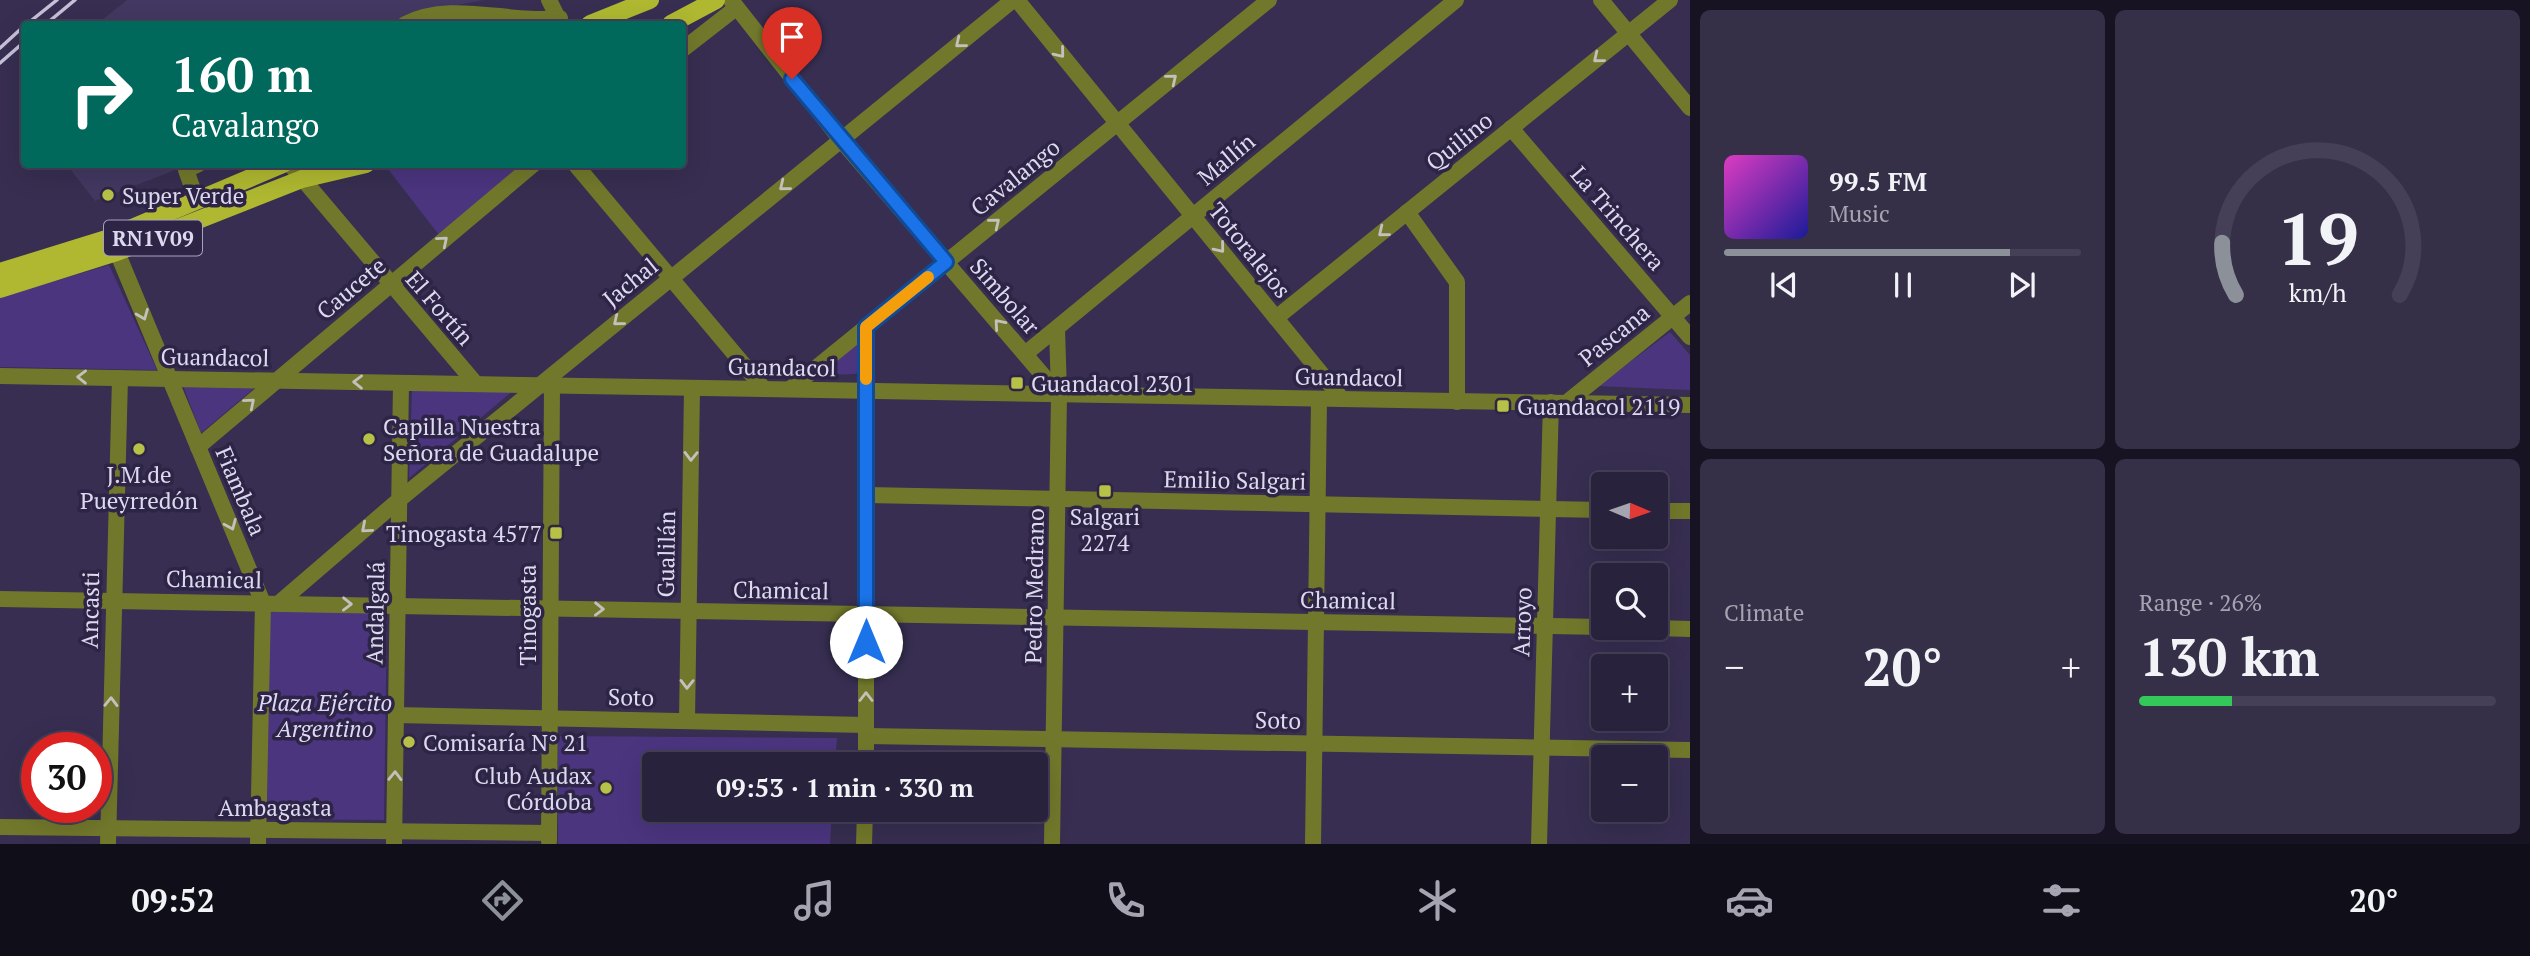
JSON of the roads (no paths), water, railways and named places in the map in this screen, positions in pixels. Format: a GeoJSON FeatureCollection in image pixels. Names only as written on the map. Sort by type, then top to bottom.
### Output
{"type":"FeatureCollection","features":[{"type":"Feature","properties":{"kind":"main road"},"geometry":{"type":"LineString","coordinates":[[598,21],[650,0]]}},
{"type":"Feature","properties":{"kind":"main road"},"geometry":{"type":"LineString","coordinates":[[677,21],[716,0]]}},
{"type":"Feature","properties":{"kind":"main road","name":"RN1V09"},"geometry":{"type":"LineString","coordinates":[[0,272],[82,248],[275,168]]}},
{"type":"Feature","properties":{"kind":"main road","name":"RN1V09"},"geometry":{"type":"LineString","coordinates":[[0,289],[117,252],[302,179],[349,168]]}},
{"type":"Feature","properties":{"kind":"street"},"geometry":{"type":"LineString","coordinates":[[549,0],[561,21]]}},
{"type":"Feature","properties":{"kind":"street","name":"Totoralejos"},"geometry":{"type":"LineString","coordinates":[[1015,0],[1342,399]]}},
{"type":"Feature","properties":{"kind":"street","name":"Jachal"},"geometry":{"type":"LineString","coordinates":[[271,603],[546,385],[671,278],[1015,0]]}},
{"type":"Feature","properties":{"kind":"street","name":"Cavalango"},"geometry":{"type":"LineString","coordinates":[[790,389],[1269,0]]}},
{"type":"Feature","properties":{"kind":"street","name":"Mallín"},"geometry":{"type":"LineString","coordinates":[[1025,354],[1456,0]]}},
{"type":"Feature","properties":{"kind":"street"},"geometry":{"type":"LineString","coordinates":[[1601,0],[1690,108]]}},
{"type":"Feature","properties":{"kind":"street","name":"Quilino"},"geometry":{"type":"LineString","coordinates":[[1276,318],[1670,0]]}},
{"type":"Feature","properties":{"kind":"street"},"geometry":{"type":"LineString","coordinates":[[409,21],[417,14],[476,4],[542,20],[561,21]]}},
{"type":"Feature","properties":{"kind":"street"},"geometry":{"type":"LineString","coordinates":[[686,46],[734,4]]}},
{"type":"Feature","properties":{"kind":"street","name":"Simbolar"},"geometry":{"type":"LineString","coordinates":[[734,4],[841,140],[1059,394]]}},
{"type":"Feature","properties":{"kind":"street","name":"La Trinchera"},"geometry":{"type":"LineString","coordinates":[[1511,128],[1690,337]]}},
{"type":"Feature","properties":{"kind":"street"},"geometry":{"type":"LineString","coordinates":[[190,168],[186,170],[197,201]]}},
{"type":"Feature","properties":{"kind":"street","name":"El Fortín"},"geometry":{"type":"LineString","coordinates":[[293,168],[476,384]]}},
{"type":"Feature","properties":{"kind":"street","name":"Caucete"},"geometry":{"type":"LineString","coordinates":[[198,447],[529,168]]}},
{"type":"Feature","properties":{"kind":"street"},"geometry":{"type":"LineString","coordinates":[[578,168],[764,389]]}},
{"type":"Feature","properties":{"kind":"street"},"geometry":{"type":"LineString","coordinates":[[1408,212],[1457,282],[1457,402]]}},
{"type":"Feature","properties":{"kind":"street","name":"Fiambala"},"geometry":{"type":"LineString","coordinates":[[117,252],[198,447],[271,603],[258,837]]}},
{"type":"Feature","properties":{"kind":"street","name":"Pascana"},"geometry":{"type":"LineString","coordinates":[[1559,402],[1690,303]]}},
{"type":"Feature","properties":{"kind":"street"},"geometry":{"type":"LineString","coordinates":[[866,327],[866,752]]}},
{"type":"Feature","properties":{"kind":"street","name":"Pedro Medrano"},"geometry":{"type":"LineString","coordinates":[[1052,844],[1058,500],[1057,328]]}},
{"type":"Feature","properties":{"kind":"street","name":"Guandacol"},"geometry":{"type":"LineString","coordinates":[[0,376],[1690,405]]}},
{"type":"Feature","properties":{"kind":"street","name":"Ancasti"},"geometry":{"type":"LineString","coordinates":[[108,836],[120,378]]}},
{"type":"Feature","properties":{"kind":"street","name":"Andalgalá"},"geometry":{"type":"LineString","coordinates":[[394,837],[401,383]]}},
{"type":"Feature","properties":{"kind":"street","name":"Tinogasta"},"geometry":{"type":"LineString","coordinates":[[546,385],[549,839]]}},
{"type":"Feature","properties":{"kind":"street","name":"Gualilán"},"geometry":{"type":"LineString","coordinates":[[687,721],[692,388]]}},
{"type":"Feature","properties":{"kind":"street"},"geometry":{"type":"LineString","coordinates":[[1313,844],[1319,399]]}},
{"type":"Feature","properties":{"kind":"street","name":"Arroyo"},"geometry":{"type":"LineString","coordinates":[[1539,844],[1548,509],[1559,402]]}},
{"type":"Feature","properties":{"kind":"street","name":"Emilio Salgari"},"geometry":{"type":"LineString","coordinates":[[866,495],[1591,510]]}},
{"type":"Feature","properties":{"kind":"street"},"geometry":{"type":"LineString","coordinates":[[1668,511],[1690,511]]}},
{"type":"Feature","properties":{"kind":"street","name":"Chamical"},"geometry":{"type":"LineString","coordinates":[[0,599],[1591,627]]}},
{"type":"Feature","properties":{"kind":"street"},"geometry":{"type":"LineString","coordinates":[[1668,628],[1690,629]]}},
{"type":"Feature","properties":{"kind":"street","name":"Soto"},"geometry":{"type":"LineString","coordinates":[[396,715],[687,721],[1054,739],[1690,750]]}},
{"type":"Feature","properties":{"kind":"street"},"geometry":{"type":"LineString","coordinates":[[864,844],[865,822]]}},
{"type":"Feature","properties":{"kind":"street","name":"Ambagasta"},"geometry":{"type":"LineString","coordinates":[[0,827],[108,836],[549,839]]}},
{"type":"Feature","properties":{"kind":"railway"},"geometry":{"type":"LineString","coordinates":[[31,21],[57,0]]}},
{"type":"Feature","properties":{"kind":"railway"},"geometry":{"type":"LineString","coordinates":[[50,21],[75,0]]}},
{"type":"Feature","properties":{"kind":"railway"},"geometry":{"type":"LineString","coordinates":[[0,48],[21,29]]}},
{"type":"Feature","properties":{"kind":"railway"},"geometry":{"type":"LineString","coordinates":[[0,63],[21,45]]}},
{"type":"Feature","properties":{"kind":"place","name":"Super Verde"},"geometry":{"type":"Point","coordinates":[108,195]}},
{"type":"Feature","properties":{"kind":"place","name":"Guandacol 2301"},"geometry":{"type":"Point","coordinates":[1017,383]}},
{"type":"Feature","properties":{"kind":"place","name":"Guandacol 2119"},"geometry":{"type":"Point","coordinates":[1503,406]}},
{"type":"Feature","properties":{"kind":"place","name":"Capilla Nuestra Señora de Guadalupe"},"geometry":{"type":"Point","coordinates":[369,439]}},
{"type":"Feature","properties":{"kind":"place","name":"J.M.de Pueyrredón"},"geometry":{"type":"Point","coordinates":[139,449]}},
{"type":"Feature","properties":{"kind":"place","name":"Salgari 2274"},"geometry":{"type":"Point","coordinates":[1105,491]}},
{"type":"Feature","properties":{"kind":"place","name":"Tinogasta 4577"},"geometry":{"type":"Point","coordinates":[556,533]}},
{"type":"Feature","properties":{"kind":"place","name":"Comisaría N° 21"},"geometry":{"type":"Point","coordinates":[409,742]}},
{"type":"Feature","properties":{"kind":"place","name":"Club Audax Córdoba"},"geometry":{"type":"Point","coordinates":[606,788]}},
{"type":"Feature","properties":{"kind":"park label","name":"Plaza Ejército Argentino"},"geometry":{"type":"Point","coordinates":[325,715]}}]}
